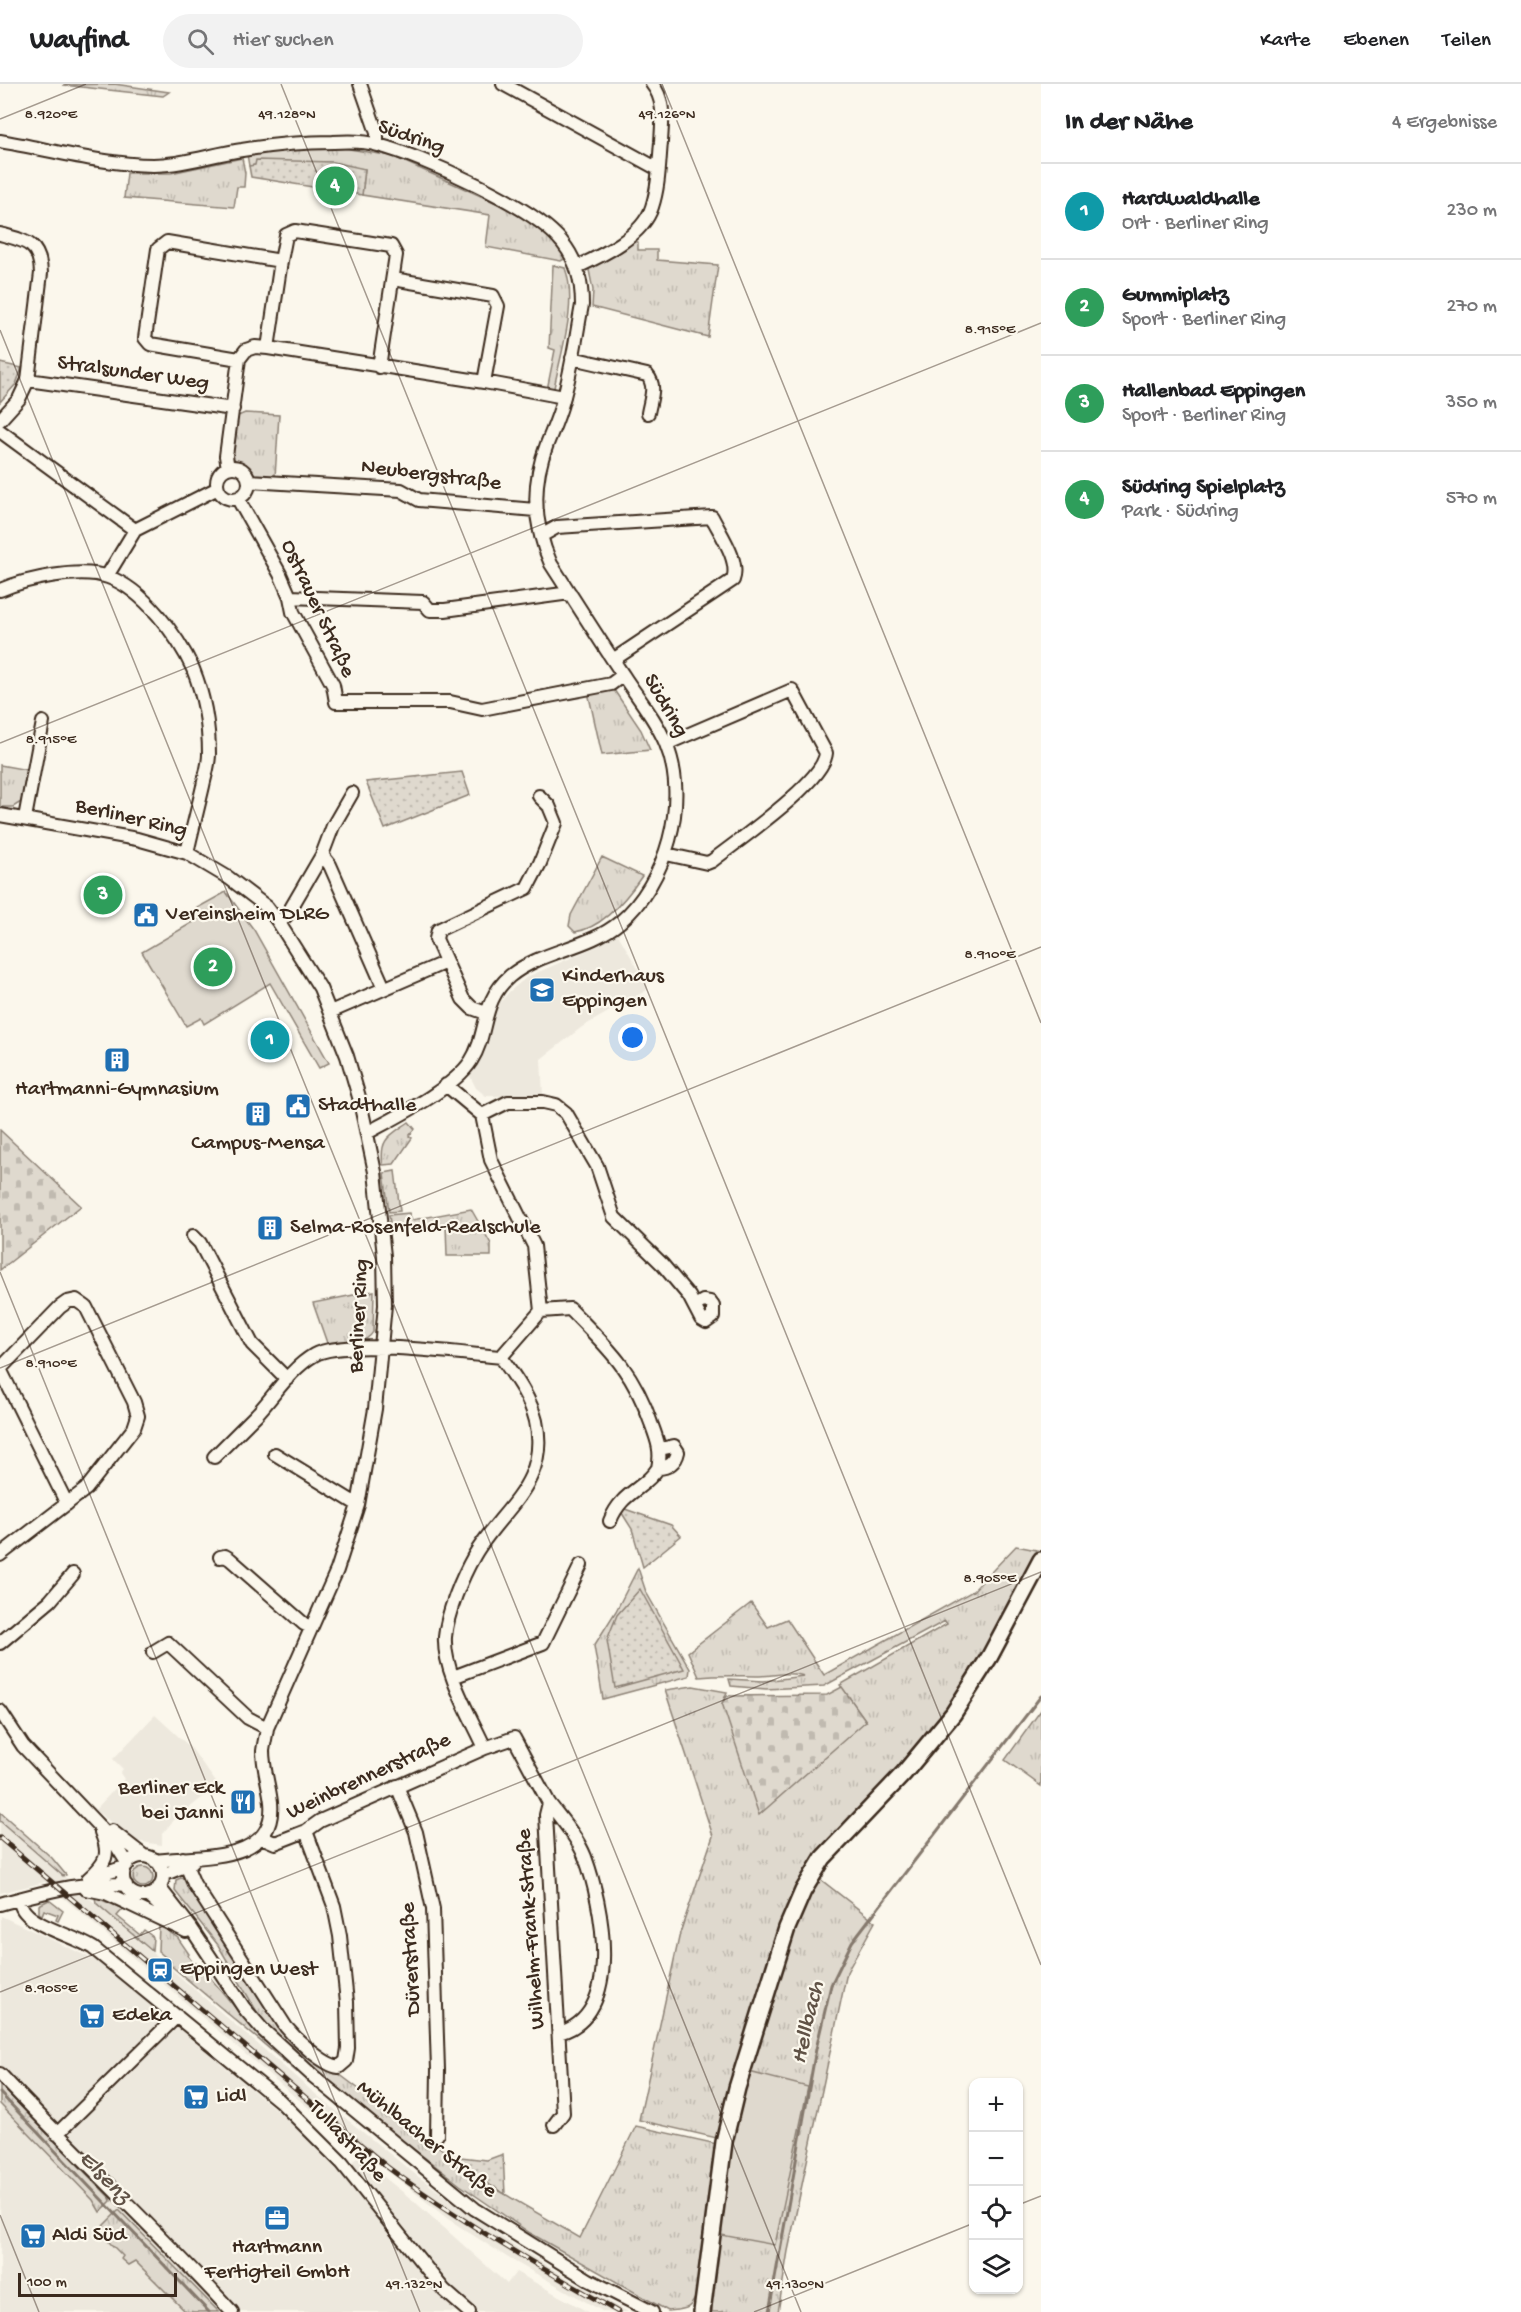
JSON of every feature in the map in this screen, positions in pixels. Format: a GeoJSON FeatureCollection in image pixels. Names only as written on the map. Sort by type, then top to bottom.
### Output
{"type":"FeatureCollection","features":[{"type":"Feature","properties":{"kind":"main road"},"geometry":{"type":"LineString","coordinates":[[702,2312],[724,2142],[729,2120],[787,1928],[802,1891],[830,1850],[904,1773],[953,1714],[990,1656],[1041,1560]]}},
{"type":"Feature","properties":{"kind":"street"},"geometry":{"type":"LineString","coordinates":[[360,84],[377,133],[377,144]]}},
{"type":"Feature","properties":{"kind":"street"},"geometry":{"type":"LineString","coordinates":[[503,84],[658,169]]}},
{"type":"Feature","properties":{"kind":"street"},"geometry":{"type":"LineString","coordinates":[[577,267],[617,246],[637,230],[651,210],[656,190],[663,116],[662,101],[652,84]]}},
{"type":"Feature","properties":{"kind":"street","name":"Südring"},"geometry":{"type":"LineString","coordinates":[[0,141],[125,163],[155,165],[243,149],[294,144],[335,141],[377,144],[468,181],[540,220],[562,241],[577,267],[582,291],[582,305],[564,397],[557,421],[546,445],[538,479],[535,510],[551,564],[646,709],[666,744],[675,801],[666,854],[653,881],[619,923],[598,936],[521,969],[509,977],[498,990],[486,1013],[482,1035],[470,1063],[446,1085],[367,1133]]}},
{"type":"Feature","properties":{"kind":"street"},"geometry":{"type":"LineString","coordinates":[[268,348],[280,261],[286,235],[295,231],[391,246],[396,255],[379,367]]}},
{"type":"Feature","properties":{"kind":"street"},"geometry":{"type":"LineString","coordinates":[[0,234],[24,240],[36,249],[41,260],[28,380],[19,399],[0,420]]}},
{"type":"Feature","properties":{"kind":"street"},"geometry":{"type":"LineString","coordinates":[[239,359],[150,344],[145,338],[158,249],[167,242],[280,261]]}},
{"type":"Feature","properties":{"kind":"street"},"geometry":{"type":"LineString","coordinates":[[393,279],[493,296],[498,306],[484,382]]}},
{"type":"Feature","properties":{"kind":"street"},"geometry":{"type":"LineString","coordinates":[[228,468],[226,456],[239,359],[246,350],[255,347],[484,382],[564,397]]}},
{"type":"Feature","properties":{"kind":"street"},"geometry":{"type":"LineString","coordinates":[[572,358],[647,375],[652,381],[653,389],[648,413]]}},
{"type":"Feature","properties":{"kind":"street","name":"Stralsunder Weg"},"geometry":{"type":"LineString","coordinates":[[28,380],[233,409]]}},
{"type":"Feature","properties":{"kind":"street"},"geometry":{"type":"LineString","coordinates":[[0,431],[135,530]]}},
{"type":"Feature","properties":{"kind":"street"},"geometry":{"type":"LineString","coordinates":[[228,468],[242,470],[249,482],[246,492],[238,499],[225,497],[218,488],[219,476],[228,468]]}},
{"type":"Feature","properties":{"kind":"street","name":"Neubergstraße"},"geometry":{"type":"LineString","coordinates":[[249,482],[401,490],[419,500],[535,510]]}},
{"type":"Feature","properties":{"kind":"street"},"geometry":{"type":"LineString","coordinates":[[107,576],[135,530],[218,488]]}},
{"type":"Feature","properties":{"kind":"street","name":"Ostrauer Straße"},"geometry":{"type":"LineString","coordinates":[[238,499],[280,574],[290,597],[293,612],[333,686],[336,702],[450,702],[482,709],[611,684],[623,675]]}},
{"type":"Feature","properties":{"kind":"street"},"geometry":{"type":"LineString","coordinates":[[541,536],[557,527],[712,517],[734,564],[736,572],[733,580],[613,660]]}},
{"type":"Feature","properties":{"kind":"street"},"geometry":{"type":"LineString","coordinates":[[0,590],[39,578],[70,573],[107,576],[132,590],[155,611],[174,637],[193,668],[203,698],[208,727],[209,757],[187,853]]}},
{"type":"Feature","properties":{"kind":"street"},"geometry":{"type":"LineString","coordinates":[[290,597],[423,602],[430,610],[445,610],[570,593]]}},
{"type":"Feature","properties":{"kind":"street"},"geometry":{"type":"LineString","coordinates":[[666,744],[792,690],[826,753],[823,764],[809,784],[712,861],[707,863],[666,854]]}},
{"type":"Feature","properties":{"kind":"street"},"geometry":{"type":"LineString","coordinates":[[25,818],[42,722]]}},
{"type":"Feature","properties":{"kind":"street"},"geometry":{"type":"LineString","coordinates":[[279,923],[287,915],[322,855],[333,826],[352,792]]}},
{"type":"Feature","properties":{"kind":"street"},"geometry":{"type":"LineString","coordinates":[[486,1013],[472,1008],[463,999],[436,939],[438,930],[527,888],[556,823],[549,806],[539,796]]}},
{"type":"Feature","properties":{"kind":"street","name":"Berliner Ring"},"geometry":{"type":"LineString","coordinates":[[0,815],[151,842],[187,853],[229,878],[267,907],[305,963],[330,1012],[360,1097],[375,1172],[384,1256],[386,1305],[375,1409],[357,1505],[337,1570],[267,1728],[263,1753],[271,1804],[270,1816],[261,1837]]}},
{"type":"Feature","properties":{"kind":"street"},"geometry":{"type":"LineString","coordinates":[[322,855],[330,865],[384,988]]}},
{"type":"Feature","properties":{"kind":"street"},"geometry":{"type":"LineString","coordinates":[[330,1012],[446,962]]}},
{"type":"Feature","properties":{"kind":"street"},"geometry":{"type":"LineString","coordinates":[[446,1085],[482,1114],[491,1160],[534,1246],[541,1311]]}},
{"type":"Feature","properties":{"kind":"street"},"geometry":{"type":"LineString","coordinates":[[482,1114],[508,1102],[543,1102],[556,1106],[566,1113],[597,1166],[614,1217],[662,1264],[695,1306]]}},
{"type":"Feature","properties":{"kind":"street"},"geometry":{"type":"LineString","coordinates":[[193,1236],[200,1243],[252,1344],[287,1379]]}},
{"type":"Feature","properties":{"kind":"street"},"geometry":{"type":"LineString","coordinates":[[0,1556],[67,1504],[86,1489],[134,1428],[138,1416],[134,1402],[87,1307],[76,1300],[60,1307],[0,1369],[67,1504]]}},
{"type":"Feature","properties":{"kind":"street"},"geometry":{"type":"LineString","coordinates":[[501,1357],[541,1311],[570,1309],[631,1376],[648,1412],[660,1449],[658,1468],[615,1508],[610,1521]]}},
{"type":"Feature","properties":{"kind":"street"},"geometry":{"type":"LineString","coordinates":[[214,1457],[256,1415],[287,1379],[314,1355],[344,1348],[382,1348],[501,1357]]}},
{"type":"Feature","properties":{"kind":"street"},"geometry":{"type":"LineString","coordinates":[[485,1748],[453,1677],[446,1657],[445,1637],[455,1600],[474,1556],[523,1493],[538,1446],[536,1420],[525,1392],[501,1357]]}},
{"type":"Feature","properties":{"kind":"street"},"geometry":{"type":"LineString","coordinates":[[658,1468],[664,1468],[675,1461],[678,1452],[675,1446],[660,1449]]}},
{"type":"Feature","properties":{"kind":"street"},"geometry":{"type":"LineString","coordinates":[[275,1454],[357,1505]]}},
{"type":"Feature","properties":{"kind":"street"},"geometry":{"type":"LineString","coordinates":[[220,1557],[230,1558],[310,1627]]}},
{"type":"Feature","properties":{"kind":"street"},"geometry":{"type":"LineString","coordinates":[[453,1677],[543,1643],[581,1565]]}},
{"type":"Feature","properties":{"kind":"street"},"geometry":{"type":"LineString","coordinates":[[0,1643],[50,1601],[73,1574]]}},
{"type":"Feature","properties":{"kind":"street"},"geometry":{"type":"LineString","coordinates":[[153,1652],[168,1643],[248,1718],[267,1728]]}},
{"type":"Feature","properties":{"kind":"street"},"geometry":{"type":"LineString","coordinates":[[0,1711],[23,1746],[114,1842],[127,1865]]}},
{"type":"Feature","properties":{"kind":"street","name":"Weinbrennerstraße"},"geometry":{"type":"LineString","coordinates":[[150,1859],[185,1862],[235,1853],[261,1837],[275,1842],[306,1831],[320,1821],[397,1786],[514,1738]]}},
{"type":"Feature","properties":{"kind":"street","name":"Wilhelm-Frank-Straße"},"geometry":{"type":"LineString","coordinates":[[514,1738],[549,1803],[546,1815],[562,2113],[554,2125]]}},
{"type":"Feature","properties":{"kind":"street","name":"Dürerstraße"},"geometry":{"type":"LineString","coordinates":[[397,1786],[416,1832],[433,1909],[438,2070],[437,2136]]}},
{"type":"Feature","properties":{"kind":"street"},"geometry":{"type":"LineString","coordinates":[[76,1801],[150,1859],[160,1867],[161,1881],[148,1895],[135,1894],[126,1885],[123,1876],[127,1865],[135,1858],[150,1859]]}},
{"type":"Feature","properties":{"kind":"street"},"geometry":{"type":"LineString","coordinates":[[549,1803],[572,1834],[584,1856],[604,1940],[603,1977],[592,2006],[572,2030],[559,2033]]}},
{"type":"Feature","properties":{"kind":"street"},"geometry":{"type":"LineString","coordinates":[[88,1879],[100,1868],[106,1857],[106,1844],[98,1826]]}},
{"type":"Feature","properties":{"kind":"street"},"geometry":{"type":"LineString","coordinates":[[185,1862],[194,1884],[216,1920],[286,2027],[294,2037],[331,2065],[339,2067],[346,2061],[348,2048],[347,2002],[340,1936],[334,1906],[306,1831]]}},
{"type":"Feature","properties":{"kind":"street","name":"Weinbrennerstraße"},"geometry":{"type":"LineString","coordinates":[[161,1881],[185,1862]]}},
{"type":"Feature","properties":{"kind":"street","name":"Mühlbacher Straße"},"geometry":{"type":"LineString","coordinates":[[0,1904],[70,1886],[127,1865]]}},
{"type":"Feature","properties":{"kind":"street","name":"Mühlbacher Straße"},"geometry":{"type":"LineString","coordinates":[[161,1881],[208,1957],[244,2008],[284,2050],[475,2209],[590,2280],[652,2312]]}},
{"type":"Feature","properties":{"kind":"street","name":"Mühlbacher Straße"},"geometry":{"type":"LineString","coordinates":[[70,1886],[110,1883],[126,1885]]}},
{"type":"Feature","properties":{"kind":"street","name":"Mühlbacher Straße"},"geometry":{"type":"LineString","coordinates":[[70,1886],[106,1893],[186,1931]]}},
{"type":"Feature","properties":{"kind":"street","name":"Mühlbacher Straße"},"geometry":{"type":"LineString","coordinates":[[148,1895],[186,1931],[208,1957]]}},
{"type":"Feature","properties":{"kind":"street","name":"Tullastraße"},"geometry":{"type":"LineString","coordinates":[[19,1899],[24,1911],[35,1921],[78,1939],[93,1948],[280,2101],[342,2163],[444,2290],[469,2312]]}},
{"type":"Feature","properties":{"kind":"street"},"geometry":{"type":"LineString","coordinates":[[57,2134],[177,2016]]}},
{"type":"Feature","properties":{"kind":"street"},"geometry":{"type":"LineString","coordinates":[[0,2074],[232,2312]]}},
{"type":"Feature","properties":{"kind":"shaded area"},"geometry":{"type":"Polygon","coordinates":[[[616,931],[648,986],[647,990],[582,1027],[541,1059],[543,1096],[486,1096],[476,1088],[469,1074],[481,1053],[495,1005],[499,1004],[527,977],[598,946],[616,931]]]}},
{"type":"Feature","properties":{"kind":"shaded area"},"geometry":{"type":"Polygon","coordinates":[[[155,1715],[191,1748],[218,1785],[173,1821],[162,1834],[162,1845],[135,1841],[95,1810],[124,1779],[120,1773],[123,1769],[113,1759],[155,1715]]]}},
{"type":"Feature","properties":{"kind":"shaded area"},"geometry":{"type":"Polygon","coordinates":[[[0,1821],[313,2092],[416,2175],[506,2240],[628,2312],[604,2312],[510,2259],[448,2219],[294,2096],[45,1882],[0,1893],[0,1821]]]}},
{"type":"Feature","properties":{"kind":"shaded area"},"geometry":{"type":"Polygon","coordinates":[[[1,1916],[97,1961],[285,2117],[341,2174],[358,2156],[415,2202],[507,2284],[516,2272],[588,2312],[0,2312],[1,1916]]]}},
{"type":"Feature","properties":{"kind":"green space"},"geometry":{"type":"Polygon","coordinates":[[[114,84],[169,92],[163,96],[63,85],[114,84]]]}},
{"type":"Feature","properties":{"kind":"green space"},"geometry":{"type":"Polygon","coordinates":[[[337,147],[392,156],[503,206],[536,225],[554,240],[566,258],[561,261],[486,247],[490,215],[362,195],[365,169],[256,161],[256,165],[249,166],[247,154],[337,147]]]}},
{"type":"Feature","properties":{"kind":"green space"},"geometry":{"type":"Polygon","coordinates":[[[242,158],[245,173],[244,187],[237,187],[234,207],[124,198],[127,173],[171,173],[242,158]]]}},
{"type":"Feature","properties":{"kind":"green space"},"geometry":{"type":"Polygon","coordinates":[[[256,160],[333,162],[365,169],[362,195],[251,177],[249,166],[255,165],[256,160]]]}},
{"type":"Feature","properties":{"kind":"green space"},"geometry":{"type":"Polygon","coordinates":[[[630,240],[638,242],[638,250],[657,250],[657,260],[718,265],[708,337],[592,307],[593,290],[588,265],[630,240]]]}},
{"type":"Feature","properties":{"kind":"green space"},"geometry":{"type":"Polygon","coordinates":[[[553,265],[565,268],[570,296],[567,328],[554,388],[547,390],[555,350],[549,348],[553,265]]]}},
{"type":"Feature","properties":{"kind":"green space"},"geometry":{"type":"Polygon","coordinates":[[[0,363],[22,368],[16,384],[0,402],[0,363]]]}},
{"type":"Feature","properties":{"kind":"green space"},"geometry":{"type":"Polygon","coordinates":[[[245,413],[279,415],[275,477],[251,473],[241,467],[232,456],[238,416],[245,413]]]}},
{"type":"Feature","properties":{"kind":"green space"},"geometry":{"type":"Polygon","coordinates":[[[612,687],[641,730],[650,750],[602,755],[588,692],[612,687]]]}},
{"type":"Feature","properties":{"kind":"green space"},"geometry":{"type":"Polygon","coordinates":[[[0,765],[28,770],[21,802],[13,807],[0,807],[0,765]]]}},
{"type":"Feature","properties":{"kind":"green space"},"geometry":{"type":"Polygon","coordinates":[[[462,772],[470,795],[385,829],[366,782],[462,772]]]}},
{"type":"Feature","properties":{"kind":"green space"},"geometry":{"type":"Polygon","coordinates":[[[602,857],[642,876],[613,911],[595,925],[575,932],[569,926],[571,915],[602,857]]]}},
{"type":"Feature","properties":{"kind":"green space"},"geometry":{"type":"Polygon","coordinates":[[[226,892],[254,930],[329,1063],[319,1068],[270,983],[204,1024],[201,1018],[186,1026],[142,952],[202,917],[197,908],[226,892]]]}},
{"type":"Feature","properties":{"kind":"green space"},"geometry":{"type":"Polygon","coordinates":[[[409,1122],[415,1129],[409,1136],[412,1138],[394,1164],[383,1165],[383,1149],[387,1139],[409,1122]]]}},
{"type":"Feature","properties":{"kind":"green space"},"geometry":{"type":"Polygon","coordinates":[[[0,1130],[81,1206],[0,1270],[0,1130]]]}},
{"type":"Feature","properties":{"kind":"green space"},"geometry":{"type":"Polygon","coordinates":[[[395,1171],[400,1211],[389,1212],[384,1173],[395,1171]]]}},
{"type":"Feature","properties":{"kind":"green space"},"geometry":{"type":"Polygon","coordinates":[[[471,1209],[491,1244],[491,1256],[447,1256],[446,1225],[391,1230],[389,1215],[409,1213],[412,1220],[471,1209]]]}},
{"type":"Feature","properties":{"kind":"green space"},"geometry":{"type":"Polygon","coordinates":[[[374,1291],[373,1332],[359,1341],[327,1343],[313,1303],[374,1291]]]}},
{"type":"Feature","properties":{"kind":"green space"},"geometry":{"type":"Polygon","coordinates":[[[622,1508],[671,1525],[681,1536],[643,1567],[632,1529],[620,1510],[622,1508]]]}},
{"type":"Feature","properties":{"kind":"green space"},"geometry":{"type":"Polygon","coordinates":[[[1016,1546],[1037,1550],[967,1680],[923,1741],[804,1871],[814,1880],[816,1876],[875,1922],[847,1972],[788,2251],[778,2312],[712,2312],[717,2138],[639,2120],[680,1933],[713,1836],[665,1690],[693,1686],[727,1692],[722,1704],[866,1721],[840,1685],[947,1624],[945,1621],[824,1686],[766,1689],[731,1686],[729,1679],[764,1681],[804,1676],[786,1674],[699,1677],[688,1652],[751,1603],[768,1627],[787,1619],[824,1675],[973,1591],[1016,1546]]]}},
{"type":"Feature","properties":{"kind":"green space"},"geometry":{"type":"Polygon","coordinates":[[[638,1568],[646,1592],[690,1669],[689,1676],[603,1699],[594,1646],[616,1611],[638,1568]]]}},
{"type":"Feature","properties":{"kind":"green space"},"geometry":{"type":"Polygon","coordinates":[[[640,1589],[684,1669],[615,1688],[607,1640],[617,1615],[640,1589]]]}},
{"type":"Feature","properties":{"kind":"green space"},"geometry":{"type":"Polygon","coordinates":[[[842,1687],[866,1721],[759,1815],[722,1703],[727,1696],[827,1695],[842,1687]]]}},
{"type":"Feature","properties":{"kind":"green space"},"geometry":{"type":"Polygon","coordinates":[[[1041,1710],[1041,1786],[1005,1760],[1041,1710]]]}},
{"type":"Feature","properties":{"kind":"green space"},"geometry":{"type":"Polygon","coordinates":[[[0,1812],[52,1858],[66,1875],[63,1876],[0,1821],[0,1812]]]}},
{"type":"Feature","properties":{"kind":"green space"},"geometry":{"type":"Polygon","coordinates":[[[139,1867],[147,1867],[153,1873],[153,1881],[147,1887],[139,1887],[133,1881],[133,1873],[139,1867]]]}},
{"type":"Feature","properties":{"kind":"green space"},"geometry":{"type":"Polygon","coordinates":[[[183,1877],[290,2037],[408,2126],[452,2156],[450,2162],[580,2238],[636,2126],[717,2144],[698,2291],[693,2302],[684,2309],[668,2311],[530,2233],[460,2185],[284,2044],[263,2022],[218,1945],[175,1891],[176,1880],[183,1877]]]}},
{"type":"Feature","properties":{"kind":"green space"},"geometry":{"type":"Polygon","coordinates":[[[95,1897],[123,1909],[117,1916],[140,1935],[144,1930],[153,1937],[152,1951],[96,1903],[95,1897]]]}},
{"type":"Feature","properties":{"kind":"green space"},"geometry":{"type":"Polygon","coordinates":[[[49,1900],[63,1911],[58,1921],[56,1920],[58,1915],[44,1910],[42,1915],[39,1913],[39,1905],[49,1900]]]}},
{"type":"Feature","properties":{"kind":"green space"},"geometry":{"type":"Polygon","coordinates":[[[159,1925],[178,1938],[194,1964],[202,1968],[250,2025],[299,2071],[297,2072],[169,1964],[171,1962],[158,1951],[159,1925]]]}},
{"type":"Feature","properties":{"kind":"green space"},"geometry":{"type":"Polygon","coordinates":[[[745,2071],[808,2087],[775,2245],[716,2234],[723,2172],[745,2071]]]}},
{"type":"Feature","properties":{"kind":"green space"},"geometry":{"type":"Polygon","coordinates":[[[0,2085],[110,2198],[111,2201],[100,2212],[93,2200],[0,2104],[0,2085]]]}},
{"type":"Feature","properties":{"kind":"green space"},"geometry":{"type":"Polygon","coordinates":[[[503,2154],[505,2194],[450,2162],[452,2156],[487,2160],[503,2154]]]}},
{"type":"Feature","properties":{"kind":"green space"},"geometry":{"type":"Polygon","coordinates":[[[119,2210],[219,2312],[186,2312],[135,2261],[128,2265],[121,2259],[123,2256],[98,2231],[119,2210]]]}},
{"type":"Feature","properties":{"kind":"waterway","name":"Hellbach"},"geometry":{"type":"LineString","coordinates":[[769,2312],[816,2049],[831,1985],[852,1942],[1041,1696]]}},
{"type":"Feature","properties":{"kind":"waterway","name":"Elsenz"},"geometry":{"type":"LineString","coordinates":[[0,2093],[209,2312]]}},
{"type":"Feature","properties":{"kind":"railway"},"geometry":{"type":"LineString","coordinates":[[0,1838],[386,2166],[470,2224],[618,2312]]}},
{"type":"Feature","properties":{"kind":"place","name":"Südring Spielplatz"},"geometry":{"type":"Point","coordinates":[335,186]}},
{"type":"Feature","properties":{"kind":"place","name":"Hallenbad Eppingen"},"geometry":{"type":"Point","coordinates":[103,895]}},
{"type":"Feature","properties":{"kind":"place","name":"Vereinsheim DLRG"},"geometry":{"type":"Point","coordinates":[146,915]}},
{"type":"Feature","properties":{"kind":"place","name":"Gummiplatz"},"geometry":{"type":"Point","coordinates":[213,967]}},
{"type":"Feature","properties":{"kind":"place","name":"Kinderhaus Eppingen"},"geometry":{"type":"Point","coordinates":[542,990]}},
{"type":"Feature","properties":{"kind":"place","name":"Hardwaldhalle"},"geometry":{"type":"Point","coordinates":[270,1040]}},
{"type":"Feature","properties":{"kind":"place","name":"Hartmanni-Gymnasium"},"geometry":{"type":"Point","coordinates":[117,1060]}},
{"type":"Feature","properties":{"kind":"place","name":"Stadthalle"},"geometry":{"type":"Point","coordinates":[298,1106]}},
{"type":"Feature","properties":{"kind":"place","name":"Campus-Mensa"},"geometry":{"type":"Point","coordinates":[258,1114]}},
{"type":"Feature","properties":{"kind":"place","name":"Selma-Rosenfeld-Realschule"},"geometry":{"type":"Point","coordinates":[270,1228]}},
{"type":"Feature","properties":{"kind":"place","name":"Berliner Eck bei Janni"},"geometry":{"type":"Point","coordinates":[243,1802]}},
{"type":"Feature","properties":{"kind":"place","name":"Eppingen West"},"geometry":{"type":"Point","coordinates":[160,1970]}},
{"type":"Feature","properties":{"kind":"place","name":"Edeka"},"geometry":{"type":"Point","coordinates":[92,2016]}},
{"type":"Feature","properties":{"kind":"place","name":"Lidl"},"geometry":{"type":"Point","coordinates":[196,2097]}},
{"type":"Feature","properties":{"kind":"place","name":"Hartmann Fertigteil GmbH"},"geometry":{"type":"Point","coordinates":[277,2218]}},
{"type":"Feature","properties":{"kind":"place","name":"Aldi Süd"},"geometry":{"type":"Point","coordinates":[33,2236]}}]}
